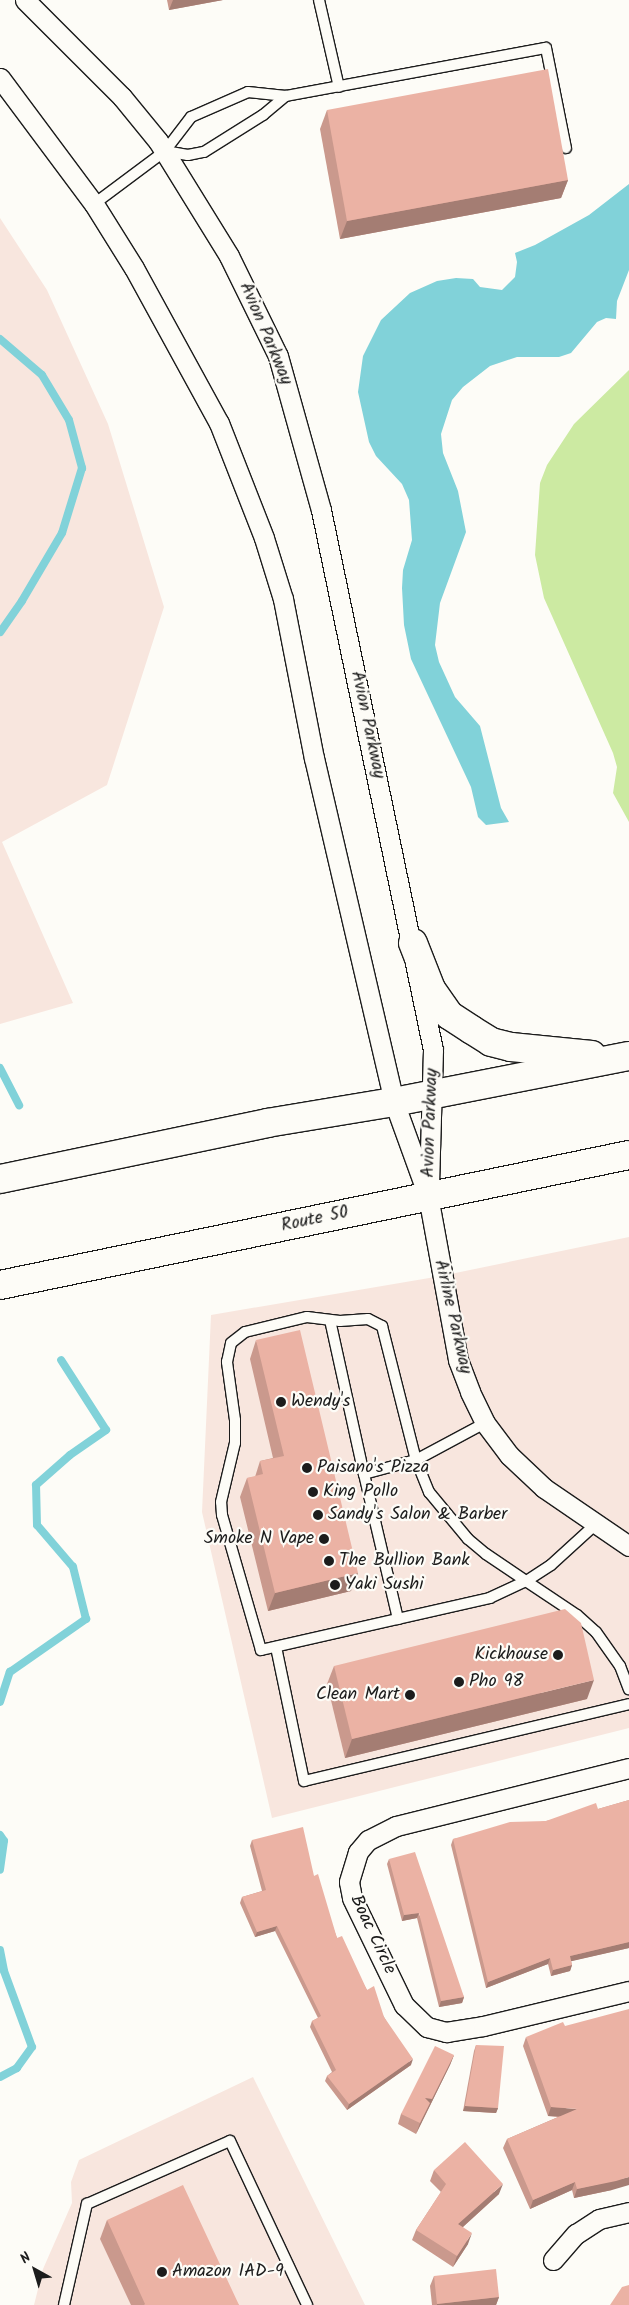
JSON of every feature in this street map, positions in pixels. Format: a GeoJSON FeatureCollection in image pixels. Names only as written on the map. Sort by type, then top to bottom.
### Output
{"type":"FeatureCollection","features":[{"type":"Feature","properties":{"kind":"highway"},"geometry":{"type":"LineString","coordinates":[[413,943],[431,990],[449,1015],[491,1042],[511,1047],[625,1057]]}},
{"type":"Feature","properties":{"kind":"highway"},"geometry":{"type":"LineString","coordinates":[[0,1179],[266,1123],[433,1095],[625,1057]]}},
{"type":"Feature","properties":{"kind":"highway","name":"Route 50"},"geometry":{"type":"LineString","coordinates":[[0,1285],[629,1155]]}},
{"type":"Feature","properties":{"kind":"street","name":"Avion Parkway"},"geometry":{"type":"LineString","coordinates":[[24,0],[122,97],[165,151],[192,191],[258,311],[290,393],[321,510],[413,943],[433,1050],[433,1095],[428,1196]]}},
{"type":"Feature","properties":{"kind":"street","name":"Avion Parkway"},"geometry":{"type":"LineString","coordinates":[[0,78],[94,204],[134,268],[219,423],[264,538],[283,599],[314,758],[394,1102],[428,1196]]}},
{"type":"Feature","properties":{"kind":"street","name":"Airline Parkway"},"geometry":{"type":"LineString","coordinates":[[428,1196],[458,1360],[485,1424],[509,1455],[544,1488],[629,1546]]}},
{"type":"Feature","properties":{"kind":"street","name":"Boac Circle"},"geometry":{"type":"LineString","coordinates":[[629,1768],[396,1826],[368,1840],[358,1852],[349,1882],[352,1898],[404,2005],[427,2027],[446,2032],[483,2026],[629,1990]]}},
{"type":"Feature","properties":{"kind":"street"},"geometry":{"type":"LineString","coordinates":[[553,2260],[576,2234],[599,2219],[629,2212]]}},
{"type":"Feature","properties":{"kind":"lane"},"geometry":{"type":"LineString","coordinates":[[319,0],[339,87]]}},
{"type":"Feature","properties":{"kind":"lane"},"geometry":{"type":"LineString","coordinates":[[94,204],[165,151],[191,117],[248,92],[286,96],[546,48],[566,148]]}},
{"type":"Feature","properties":{"kind":"lane"},"geometry":{"type":"LineString","coordinates":[[165,151],[188,155],[204,152],[286,96]]}},
{"type":"Feature","properties":{"kind":"lane"},"geometry":{"type":"LineString","coordinates":[[597,1523],[551,1565],[526,1581],[490,1598],[261,1650],[222,1516],[221,1502],[235,1432],[228,1351],[231,1343],[245,1332],[307,1317],[330,1320],[368,1319],[382,1326],[416,1460],[429,1492],[468,1539],[526,1581],[577,1615],[596,1632],[620,1666],[629,1689]]}},
{"type":"Feature","properties":{"kind":"lane"},"geometry":{"type":"LineString","coordinates":[[330,1320],[398,1619]]}},
{"type":"Feature","properties":{"kind":"lane"},"geometry":{"type":"LineString","coordinates":[[364,1474],[416,1460],[485,1424]]}},
{"type":"Feature","properties":{"kind":"lane"},"geometry":{"type":"LineString","coordinates":[[276,1647],[304,1781],[629,1704]]}},
{"type":"Feature","properties":{"kind":"lane"},"geometry":{"type":"LineString","coordinates":[[64,2305],[87,2204],[230,2141],[307,2305]]}},
{"type":"Feature","properties":{"kind":"shaded area"},"geometry":{"type":"Polygon","coordinates":[[[0,218],[47,290],[108,424],[164,607],[107,785],[2,842],[73,1003],[0,1024],[0,218]]]}},
{"type":"Feature","properties":{"kind":"shaded area"},"geometry":{"type":"Polygon","coordinates":[[[629,1237],[629,1728],[272,1818],[202,1512],[211,1315],[441,1276],[629,1237]]]}},
{"type":"Feature","properties":{"kind":"shaded area"},"geometry":{"type":"Polygon","coordinates":[[[253,2077],[365,2305],[34,2305],[43,2269],[72,2203],[71,2182],[79,2160],[253,2077]]]}},
{"type":"Feature","properties":{"kind":"green space"},"geometry":{"type":"Polygon","coordinates":[[[629,370],[629,822],[613,793],[617,767],[613,753],[544,598],[535,555],[540,483],[547,465],[574,424],[629,370]]]}},
{"type":"Feature","properties":{"kind":"water"},"geometry":{"type":"Polygon","coordinates":[[[629,184],[629,270],[617,301],[616,319],[606,318],[597,322],[571,353],[559,357],[517,357],[490,366],[463,387],[452,400],[441,434],[443,453],[458,491],[466,532],[440,603],[435,645],[439,662],[455,697],[480,726],[501,808],[509,822],[486,825],[478,817],[471,787],[411,659],[404,625],[402,588],[403,570],[412,540],[409,500],[402,484],[376,456],[369,442],[358,392],[363,356],[381,320],[410,293],[437,281],[456,278],[473,279],[480,287],[502,290],[515,277],[517,262],[515,253],[535,245],[589,215],[629,184]]]}},
{"type":"Feature","properties":{"kind":"building"},"geometry":{"type":"Polygon","coordinates":[[[548,69],[568,180],[347,221],[327,110],[548,69]]]}},
{"type":"Feature","properties":{"kind":"building"},"geometry":{"type":"Polygon","coordinates":[[[300,1330],[358,1573],[275,1593],[247,1478],[263,1474],[260,1461],[284,1456],[256,1340],[300,1330]]]}},
{"type":"Feature","properties":{"kind":"building"},"geometry":{"type":"Polygon","coordinates":[[[565,1609],[581,1623],[594,1680],[352,1739],[334,1666],[565,1609]]]}},
{"type":"Feature","properties":{"kind":"building"},"geometry":{"type":"Polygon","coordinates":[[[629,1800],[629,1942],[570,1956],[572,1965],[553,1970],[550,1958],[488,1982],[453,1839],[510,1822],[546,1821],[596,1803],[598,1809],[629,1800]]]}},
{"type":"Feature","properties":{"kind":"building"},"geometry":{"type":"Polygon","coordinates":[[[303,1827],[314,1876],[318,1874],[337,1938],[342,1936],[367,1990],[374,1986],[384,2017],[413,2059],[349,2104],[327,2076],[336,2070],[312,2021],[321,2016],[277,1926],[257,1932],[242,1897],[266,1890],[252,1840],[303,1827]]]}},
{"type":"Feature","properties":{"kind":"building"},"geometry":{"type":"Polygon","coordinates":[[[415,1852],[464,1997],[441,2001],[419,1913],[404,1915],[389,1859],[415,1852]]]}},
{"type":"Feature","properties":{"kind":"building"},"geometry":{"type":"Polygon","coordinates":[[[629,2009],[629,2177],[577,2189],[575,2182],[533,2200],[507,2139],[577,2109],[551,2107],[526,2037],[563,2022],[565,2026],[629,2009]]]}},
{"type":"Feature","properties":{"kind":"building"},"geometry":{"type":"Polygon","coordinates":[[[476,2045],[504,2046],[498,2108],[465,2106],[476,2045]]]}},
{"type":"Feature","properties":{"kind":"building"},"geometry":{"type":"Polygon","coordinates":[[[435,2046],[454,2055],[432,2099],[425,2098],[430,2103],[420,2123],[401,2114],[435,2046]]]}},
{"type":"Feature","properties":{"kind":"building"},"geometry":{"type":"Polygon","coordinates":[[[465,2142],[503,2184],[458,2224],[472,2233],[457,2256],[416,2230],[446,2184],[434,2170],[465,2142]]]}},
{"type":"Feature","properties":{"kind":"building","name":"Amazon IAD-9"},"geometry":{"type":"Polygon","coordinates":[[[183,2185],[239,2305],[144,2305],[107,2220],[183,2185]]]}},
{"type":"Feature","properties":{"kind":"building"},"geometry":{"type":"Polygon","coordinates":[[[496,2269],[499,2297],[437,2304],[434,2276],[496,2269]]]}},
{"type":"Feature","properties":{"kind":"building"},"geometry":{"type":"Polygon","coordinates":[[[629,2285],[629,2305],[610,2305],[622,2287],[629,2285]]]}},
{"type":"Feature","properties":{"kind":"waterway"},"geometry":{"type":"LineString","coordinates":[[0,339],[42,375],[69,420],[82,468],[62,533],[22,601],[0,632]]}},
{"type":"Feature","properties":{"kind":"waterway"},"geometry":{"type":"LineString","coordinates":[[0,1068],[19,1105]]}},
{"type":"Feature","properties":{"kind":"waterway"},"geometry":{"type":"LineString","coordinates":[[0,1702],[10,1672],[86,1619],[73,1567],[37,1525],[36,1485],[70,1455],[106,1430],[61,1360]]}},
{"type":"Feature","properties":{"kind":"waterway"},"geometry":{"type":"LineString","coordinates":[[0,1835],[4,1841],[0,1870]]}},
{"type":"Feature","properties":{"kind":"waterway"},"geometry":{"type":"LineString","coordinates":[[0,1950],[4,1971],[32,2047],[17,2068],[0,2077]]}},
{"type":"Feature","properties":{"kind":"place","name":"Wendy's"},"geometry":{"type":"Point","coordinates":[281,1402]}},
{"type":"Feature","properties":{"kind":"place","name":"Paisano's Pizza"},"geometry":{"type":"Point","coordinates":[307,1468]}},
{"type":"Feature","properties":{"kind":"place","name":"King Pollo"},"geometry":{"type":"Point","coordinates":[313,1492]}},
{"type":"Feature","properties":{"kind":"place","name":"Sandy's Salon & Barber"},"geometry":{"type":"Point","coordinates":[318,1515]}},
{"type":"Feature","properties":{"kind":"place","name":"Smoke N Vape"},"geometry":{"type":"Point","coordinates":[324,1539]}},
{"type":"Feature","properties":{"kind":"place","name":"The Bullion Bank"},"geometry":{"type":"Point","coordinates":[329,1561]}},
{"type":"Feature","properties":{"kind":"place","name":"Yaki Sushi"},"geometry":{"type":"Point","coordinates":[335,1585]}},
{"type":"Feature","properties":{"kind":"place","name":"Kickhouse"},"geometry":{"type":"Point","coordinates":[558,1655]}},
{"type":"Feature","properties":{"kind":"place","name":"Pho 98"},"geometry":{"type":"Point","coordinates":[459,1682]}},
{"type":"Feature","properties":{"kind":"place","name":"Clean Mart"},"geometry":{"type":"Point","coordinates":[410,1695]}},
{"type":"Feature","properties":{"kind":"place","name":"Amazon IAD-9"},"geometry":{"type":"Point","coordinates":[162,2272]}}]}
